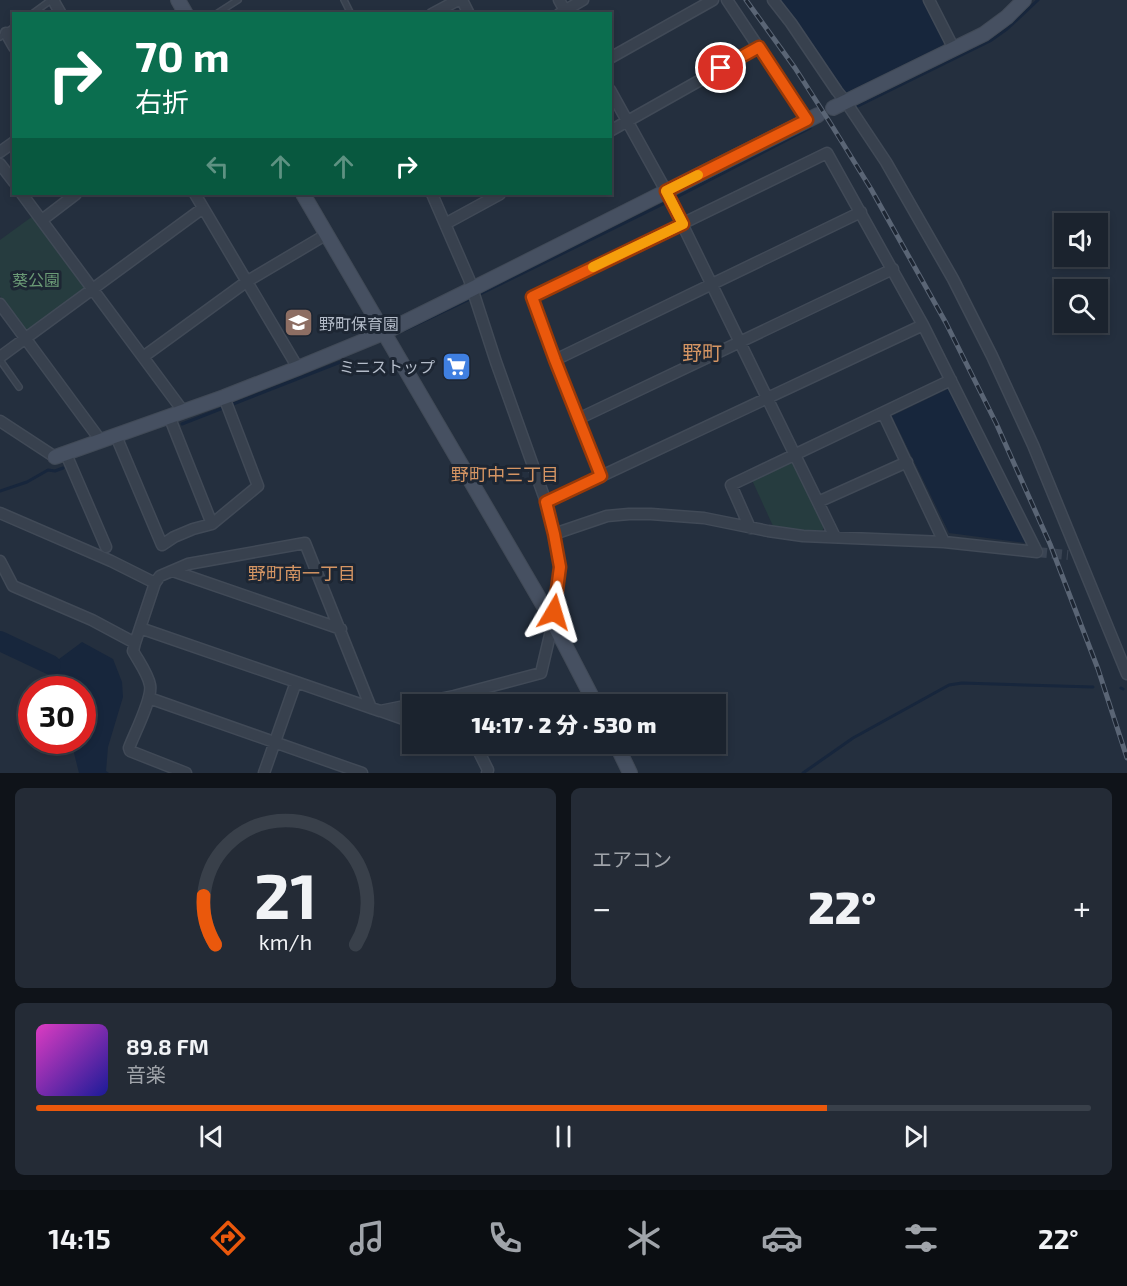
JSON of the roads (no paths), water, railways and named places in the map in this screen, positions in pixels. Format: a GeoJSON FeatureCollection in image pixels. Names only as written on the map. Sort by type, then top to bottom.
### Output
{"type":"FeatureCollection","features":[{"type":"Feature","properties":{"kind":"street"},"geometry":{"type":"LineString","coordinates":[[436,12],[460,0]]}},
{"type":"Feature","properties":{"kind":"street"},"geometry":{"type":"LineString","coordinates":[[563,9],[583,0]]}},
{"type":"Feature","properties":{"kind":"street"},"geometry":{"type":"LineString","coordinates":[[612,57],[713,0]]}},
{"type":"Feature","properties":{"kind":"street"},"geometry":{"type":"LineString","coordinates":[[61,455],[224,398],[474,295],[669,196],[812,118],[727,0]]}},
{"type":"Feature","properties":{"kind":"street"},"geometry":{"type":"LineString","coordinates":[[773,0],[886,162],[953,279],[1033,445],[1127,674]]}},
{"type":"Feature","properties":{"kind":"street"},"geometry":{"type":"LineString","coordinates":[[929,0],[954,49]]}},
{"type":"Feature","properties":{"kind":"street"},"geometry":{"type":"LineString","coordinates":[[833,108],[984,34],[1007,17],[1024,0]]}},
{"type":"Feature","properties":{"kind":"street"},"geometry":{"type":"LineString","coordinates":[[612,130],[759,47]]}},
{"type":"Feature","properties":{"kind":"street"},"geometry":{"type":"LineString","coordinates":[[612,93],[669,196],[836,537]]}},
{"type":"Feature","properties":{"kind":"street"},"geometry":{"type":"LineString","coordinates":[[554,534],[607,516],[651,514],[704,518],[803,536],[944,542],[1037,552],[923,325],[827,153],[532,297],[601,476]]}},
{"type":"Feature","properties":{"kind":"street"},"geometry":{"type":"LineString","coordinates":[[0,164],[12,179]]}},
{"type":"Feature","properties":{"kind":"street"},"geometry":{"type":"LineString","coordinates":[[23,195],[183,411]]}},
{"type":"Feature","properties":{"kind":"street"},"geometry":{"type":"LineString","coordinates":[[42,220],[75,195]]}},
{"type":"Feature","properties":{"kind":"street"},"geometry":{"type":"LineString","coordinates":[[196,195],[298,369]]}},
{"type":"Feature","properties":{"kind":"street"},"geometry":{"type":"LineString","coordinates":[[304,195],[552,622],[590,694]]}},
{"type":"Feature","properties":{"kind":"street"},"geometry":{"type":"LineString","coordinates":[[432,195],[469,279],[546,502],[560,567],[552,622],[541,673],[475,694]]}},
{"type":"Feature","properties":{"kind":"street"},"geometry":{"type":"LineString","coordinates":[[445,224],[498,195]]}},
{"type":"Feature","properties":{"kind":"street"},"geometry":{"type":"LineString","coordinates":[[0,359],[203,208]]}},
{"type":"Feature","properties":{"kind":"street"},"geometry":{"type":"LineString","coordinates":[[555,360],[861,212]]}},
{"type":"Feature","properties":{"kind":"street"},"geometry":{"type":"LineString","coordinates":[[143,357],[246,282],[327,234]]}},
{"type":"Feature","properties":{"kind":"street"},"geometry":{"type":"LineString","coordinates":[[578,419],[893,269]]}},
{"type":"Feature","properties":{"kind":"street"},"geometry":{"type":"LineString","coordinates":[[0,304],[101,441]]}},
{"type":"Feature","properties":{"kind":"street"},"geometry":{"type":"LineString","coordinates":[[546,502],[923,325]]}},
{"type":"Feature","properties":{"kind":"street"},"geometry":{"type":"LineString","coordinates":[[750,528],[731,484],[951,380]]}},
{"type":"Feature","properties":{"kind":"street"},"geometry":{"type":"LineString","coordinates":[[116,436],[162,545],[193,529],[212,524],[258,486],[224,398]]}},
{"type":"Feature","properties":{"kind":"street"},"geometry":{"type":"LineString","coordinates":[[883,413],[944,542]]}},
{"type":"Feature","properties":{"kind":"street"},"geometry":{"type":"LineString","coordinates":[[169,416],[212,524]]}},
{"type":"Feature","properties":{"kind":"street"},"geometry":{"type":"LineString","coordinates":[[0,421],[61,455],[106,546]]}},
{"type":"Feature","properties":{"kind":"street"},"geometry":{"type":"LineString","coordinates":[[818,502],[907,462]]}},
{"type":"Feature","properties":{"kind":"street"},"geometry":{"type":"LineString","coordinates":[[0,513],[111,561],[155,583]]}},
{"type":"Feature","properties":{"kind":"street"},"geometry":{"type":"LineString","coordinates":[[186,773],[130,751],[129,748],[151,688],[133,651],[140,628],[155,583],[160,576],[188,564],[305,543],[376,709]]}},
{"type":"Feature","properties":{"kind":"street"},"geometry":{"type":"LineString","coordinates":[[0,561],[13,586],[92,621],[135,644]]}},
{"type":"Feature","properties":{"kind":"street"},"geometry":{"type":"LineString","coordinates":[[173,571],[341,629]]}},
{"type":"Feature","properties":{"kind":"street"},"geometry":{"type":"LineString","coordinates":[[140,628],[402,718]]}},
{"type":"Feature","properties":{"kind":"street"},"geometry":{"type":"LineString","coordinates":[[264,773],[296,682]]}},
{"type":"Feature","properties":{"kind":"street"},"geometry":{"type":"LineString","coordinates":[[149,698],[362,773]]}},
{"type":"Feature","properties":{"kind":"street"},"geometry":{"type":"LineString","coordinates":[[376,709],[402,706]]}},
{"type":"Feature","properties":{"kind":"street"},"geometry":{"type":"LineString","coordinates":[[480,754],[488,770],[487,773]]}},
{"type":"Feature","properties":{"kind":"street"},"geometry":{"type":"LineString","coordinates":[[621,754],[630,773]]}},
{"type":"Feature","properties":{"kind":"lane"},"geometry":{"type":"LineString","coordinates":[[35,12],[52,0]]}},
{"type":"Feature","properties":{"kind":"lane"},"geometry":{"type":"LineString","coordinates":[[219,12],[238,0]]}},
{"type":"Feature","properties":{"kind":"lane"},"geometry":{"type":"LineString","coordinates":[[0,359],[19,387]]}},
{"type":"Feature","properties":{"kind":"water"},"geometry":{"type":"Polygon","coordinates":[[[778,0],[922,0],[944,42],[943,46],[845,94],[778,0]]]}},
{"type":"Feature","properties":{"kind":"water"},"geometry":{"type":"Polygon","coordinates":[[[948,389],[1026,543],[949,533],[892,416],[948,389]]]}},
{"type":"Feature","properties":{"kind":"water"},"geometry":{"type":"Polygon","coordinates":[[[82,642],[113,659],[122,682],[123,697],[108,747],[106,771],[109,773],[79,773],[74,754],[96,754],[96,676],[50,676],[51,665],[82,642]]]}},
{"type":"Feature","properties":{"kind":"waterway"},"geometry":{"type":"LineString","coordinates":[[858,106],[990,41],[1007,29],[1038,0]]}},
{"type":"Feature","properties":{"kind":"waterway"},"geometry":{"type":"LineString","coordinates":[[673,199],[810,128]]}},
{"type":"Feature","properties":{"kind":"waterway"},"geometry":{"type":"LineString","coordinates":[[405,330],[667,202]]}},
{"type":"Feature","properties":{"kind":"waterway"},"geometry":{"type":"LineString","coordinates":[[182,424],[343,361]]}},
{"type":"Feature","properties":{"kind":"waterway"},"geometry":{"type":"LineString","coordinates":[[0,491],[27,482],[48,470],[55,471],[63,468]]}},
{"type":"Feature","properties":{"kind":"waterway"},"geometry":{"type":"LineString","coordinates":[[0,641],[51,665]]}},
{"type":"Feature","properties":{"kind":"waterway"},"geometry":{"type":"LineString","coordinates":[[803,773],[853,738],[949,685],[962,683],[1093,687]]}},
{"type":"Feature","properties":{"kind":"tunnel"},"geometry":{"type":"LineString","coordinates":[[1037,552],[1068,555]]}},
{"type":"Feature","properties":{"kind":"railway"},"geometry":{"type":"LineString","coordinates":[[746,0],[795,68],[829,121],[871,189],[946,323],[996,423],[1050,544],[1098,669],[1127,758]]}},
{"type":"Feature","properties":{"kind":"place","name":"野町保育園"},"geometry":{"type":"Point","coordinates":[298,323]}},
{"type":"Feature","properties":{"kind":"place","name":"ミニストップ"},"geometry":{"type":"Point","coordinates":[456,366]}},
{"type":"Feature","properties":{"kind":"district","name":"野町"},"geometry":{"type":"Point","coordinates":[702,352]}},
{"type":"Feature","properties":{"kind":"district","name":"野町中三丁目"},"geometry":{"type":"Point","coordinates":[505,474]}},
{"type":"Feature","properties":{"kind":"district","name":"野町南一丁目"},"geometry":{"type":"Point","coordinates":[302,573]}},
{"type":"Feature","properties":{"kind":"park label","name":"葵公園"},"geometry":{"type":"Point","coordinates":[36,279]}}]}
